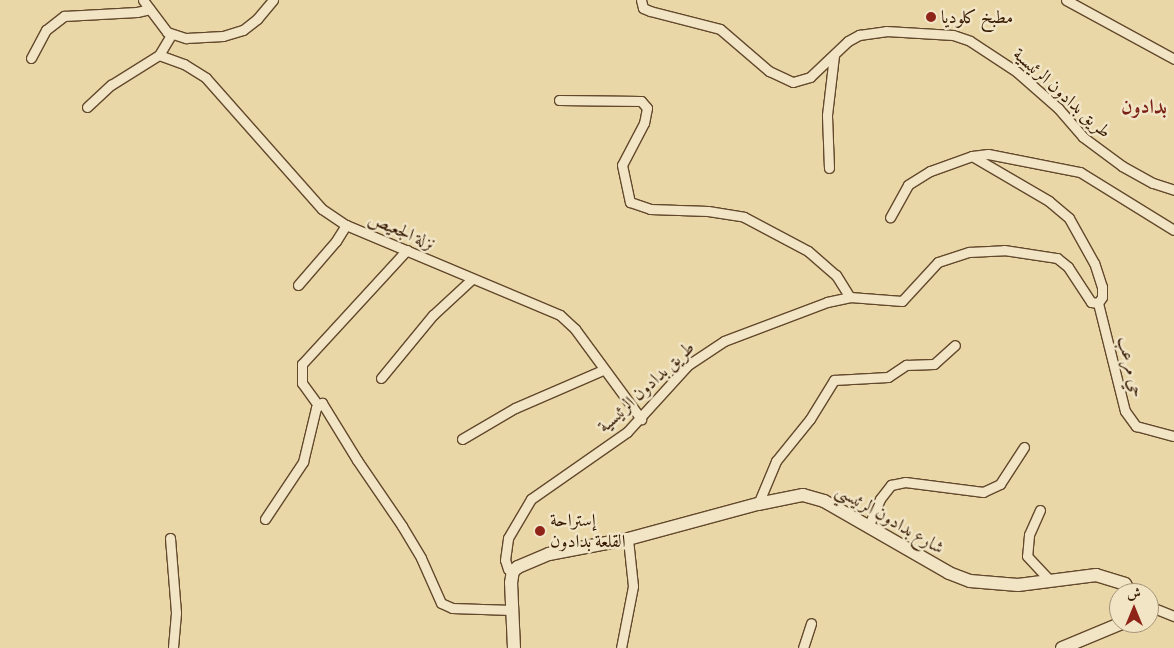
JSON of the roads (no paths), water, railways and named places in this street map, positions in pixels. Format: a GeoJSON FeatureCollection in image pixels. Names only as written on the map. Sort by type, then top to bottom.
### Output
{"type":"FeatureCollection","features":[{"type":"Feature","properties":{"kind":"main road","name":"شارع بدادون الرئيسي"},"geometry":{"type":"LineString","coordinates":[[513,571],[549,554],[628,539],[791,496],[812,497],[869,525],[949,573],[970,581],[1018,585],[1090,574],[1104,576],[1122,583]]}},
{"type":"Feature","properties":{"kind":"main road"},"geometry":{"type":"LineString","coordinates":[[513,571],[512,610],[514,648]]}},
{"type":"Feature","properties":{"kind":"main road"},"geometry":{"type":"LineString","coordinates":[[1062,648],[1109,628]]}},
{"type":"Feature","properties":{"kind":"street"},"geometry":{"type":"LineString","coordinates":[[143,0],[171,35],[198,38],[233,34],[251,26],[273,0]]}},
{"type":"Feature","properties":{"kind":"street","name":"طريق بدادون الرئيسية"},"geometry":{"type":"LineString","coordinates":[[641,0],[643,8],[650,11],[720,29],[769,70],[786,81],[805,80],[859,35],[878,31],[941,34],[970,41],[1017,72],[1098,149],[1153,184],[1174,190]]}},
{"type":"Feature","properties":{"kind":"street"},"geometry":{"type":"LineString","coordinates":[[1066,0],[1174,59]]}},
{"type":"Feature","properties":{"kind":"street"},"geometry":{"type":"LineString","coordinates":[[31,58],[46,30],[64,16],[84,13],[137,12],[150,9]]}},
{"type":"Feature","properties":{"kind":"street"},"geometry":{"type":"LineString","coordinates":[[88,107],[111,85],[159,55],[171,35]]}},
{"type":"Feature","properties":{"kind":"street","name":"نزلة الجعيص"},"geometry":{"type":"LineString","coordinates":[[159,55],[206,78],[314,202],[346,225],[560,314],[641,419]]}},
{"type":"Feature","properties":{"kind":"street"},"geometry":{"type":"LineString","coordinates":[[829,168],[827,98],[834,55]]}},
{"type":"Feature","properties":{"kind":"street"},"geometry":{"type":"LineString","coordinates":[[558,100],[641,101],[647,108],[644,123],[622,165],[630,202],[650,209],[708,211],[744,217],[808,251],[836,275],[850,297]]}},
{"type":"Feature","properties":{"kind":"street"},"geometry":{"type":"LineString","coordinates":[[890,217],[908,185],[930,171],[972,156],[988,154],[1080,172],[1174,230]]}},
{"type":"Feature","properties":{"kind":"street"},"geometry":{"type":"LineString","coordinates":[[972,156],[1049,202],[1070,218],[1101,282],[1102,297],[1098,304]]}},
{"type":"Feature","properties":{"kind":"street"},"geometry":{"type":"LineString","coordinates":[[298,285],[336,242],[346,225]]}},
{"type":"Feature","properties":{"kind":"street"},"geometry":{"type":"LineString","coordinates":[[265,519],[304,462],[318,405],[302,383],[302,364],[407,250]]}},
{"type":"Feature","properties":{"kind":"street","name":"طريق بدادون الرئيسية"},"geometry":{"type":"LineString","coordinates":[[513,571],[508,569],[505,560],[508,538],[531,499],[641,419],[688,366],[724,341],[768,322],[850,297],[902,301],[944,258],[969,252],[1004,250],[1038,253],[1064,262],[1091,302],[1098,304]]}},
{"type":"Feature","properties":{"kind":"street"},"geometry":{"type":"LineString","coordinates":[[381,378],[434,315],[472,279]]}},
{"type":"Feature","properties":{"kind":"street","name":"حي مرعب"},"geometry":{"type":"LineString","coordinates":[[1098,304],[1125,411],[1136,426],[1174,436]]}},
{"type":"Feature","properties":{"kind":"street"},"geometry":{"type":"LineString","coordinates":[[758,504],[776,461],[806,425],[834,380],[888,377],[906,366],[934,364],[955,345]]}},
{"type":"Feature","properties":{"kind":"street"},"geometry":{"type":"LineString","coordinates":[[462,439],[515,408],[603,370]]}},
{"type":"Feature","properties":{"kind":"street"},"geometry":{"type":"LineString","coordinates":[[318,405],[322,403],[327,407],[357,460],[402,526],[421,558],[440,603],[452,608],[512,610]]}},
{"type":"Feature","properties":{"kind":"street"},"geometry":{"type":"LineString","coordinates":[[869,525],[880,499],[891,485],[905,482],[983,492],[1000,484],[1024,447]]}},
{"type":"Feature","properties":{"kind":"street"},"geometry":{"type":"LineString","coordinates":[[1040,510],[1029,535],[1026,556],[1049,580]]}},
{"type":"Feature","properties":{"kind":"street"},"geometry":{"type":"LineString","coordinates":[[170,538],[176,613],[172,648]]}},
{"type":"Feature","properties":{"kind":"street"},"geometry":{"type":"LineString","coordinates":[[621,648],[633,586],[628,539]]}},
{"type":"Feature","properties":{"kind":"street"},"geometry":{"type":"LineString","coordinates":[[1159,610],[1174,616]]}},
{"type":"Feature","properties":{"kind":"street"},"geometry":{"type":"LineString","coordinates":[[803,648],[811,623]]}},
{"type":"Feature","properties":{"kind":"place","name":"مطبخ كلوديا"},"geometry":{"type":"Point","coordinates":[931,17]}},
{"type":"Feature","properties":{"kind":"place","name":"إستراحة القلعة بدادون"},"geometry":{"type":"Point","coordinates":[540,531]}},
{"type":"Feature","properties":{"kind":"district","name":"بدادون"},"geometry":{"type":"Point","coordinates":[1144,106]}}]}
